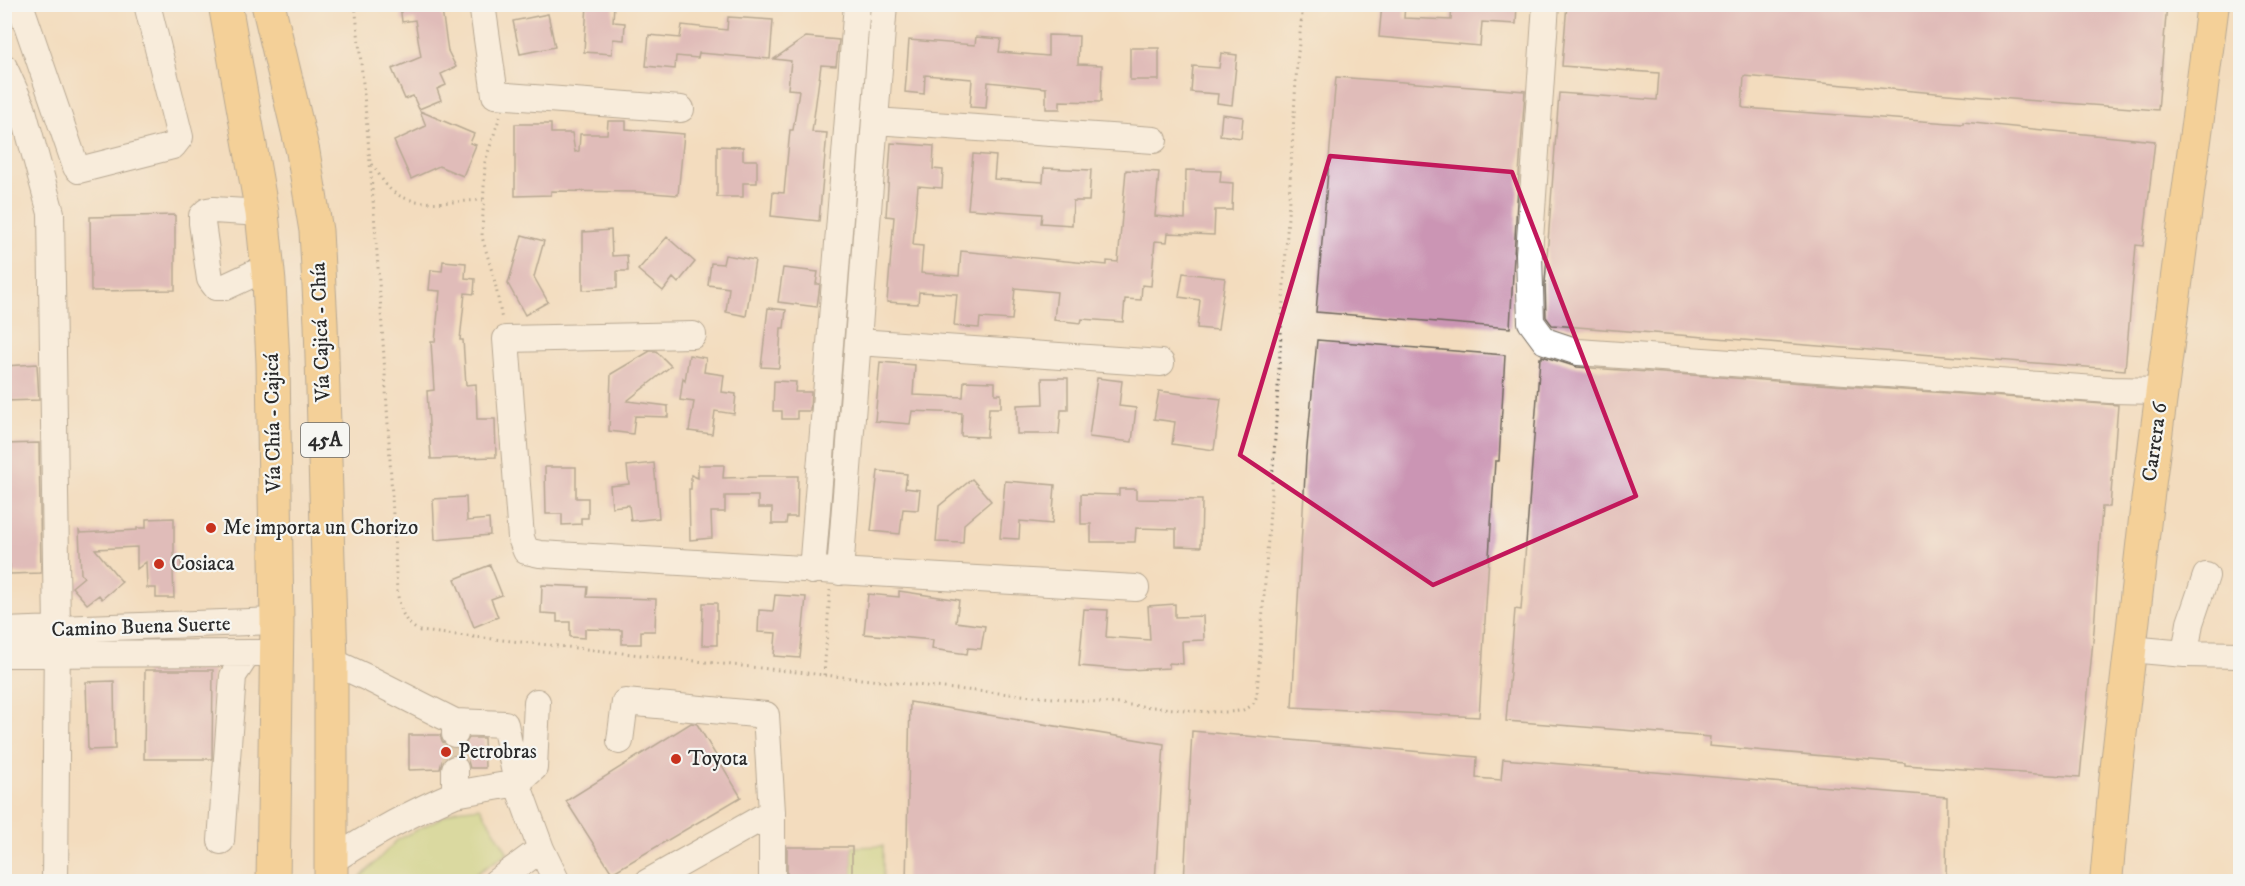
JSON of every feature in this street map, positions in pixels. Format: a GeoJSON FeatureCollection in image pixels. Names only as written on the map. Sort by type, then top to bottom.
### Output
{"type":"FeatureCollection","features":[{"type":"Feature","properties":{"kind":"highway","name":"Vía Chía - Cajicá"},"geometry":{"type":"LineString","coordinates":[[225,4],[262,213],[268,267],[273,363],[267,642],[273,882]]}},
{"type":"Feature","properties":{"kind":"highway","name":"Vía Cajicá - Chía"},"geometry":{"type":"LineString","coordinates":[[268,4],[303,152],[316,231],[331,661],[330,872]]}},
{"type":"Feature","properties":{"kind":"main road","name":"Carrera 6"},"geometry":{"type":"LineString","coordinates":[[2106,882],[2130,649],[2213,4]]}},
{"type":"Feature","properties":{"kind":"street"},"geometry":{"type":"LineString","coordinates":[[24,5],[63,133],[76,167],[80,170],[173,146],[180,137],[147,4]]}},
{"type":"Feature","properties":{"kind":"street"},"geometry":{"type":"LineString","coordinates":[[482,4],[495,95],[681,109]]}},
{"type":"Feature","properties":{"kind":"street"},"geometry":{"type":"LineString","coordinates":[[828,571],[838,237],[857,4]]}},
{"type":"Feature","properties":{"kind":"street"},"geometry":{"type":"LineString","coordinates":[[828,571],[858,342],[884,4]]}},
{"type":"Feature","properties":{"kind":"street"},"geometry":{"type":"LineString","coordinates":[[1546,4],[1530,254],[1531,322],[1545,342],[1578,352],[2098,389],[2162,391]]}},
{"type":"Feature","properties":{"kind":"street"},"geometry":{"type":"LineString","coordinates":[[4,67],[22,107],[51,213],[57,642],[55,882]]}},
{"type":"Feature","properties":{"kind":"street"},"geometry":{"type":"LineString","coordinates":[[875,121],[1154,140]]}},
{"type":"Feature","properties":{"kind":"street"},"geometry":{"type":"LineString","coordinates":[[262,213],[207,211],[202,216],[202,223],[210,279],[216,287],[225,286],[268,267]]}},
{"type":"Feature","properties":{"kind":"street"},"geometry":{"type":"LineString","coordinates":[[838,237],[866,239]]}},
{"type":"Feature","properties":{"kind":"street"},"geometry":{"type":"LineString","coordinates":[[693,335],[506,339],[521,538],[526,551],[540,554],[1137,588]]}},
{"type":"Feature","properties":{"kind":"street"},"geometry":{"type":"LineString","coordinates":[[858,342],[1161,363]]}},
{"type":"Feature","properties":{"kind":"street"},"geometry":{"type":"LineString","coordinates":[[2185,654],[2190,623],[2206,576]]}},
{"type":"Feature","properties":{"kind":"street","name":"Camino Buena Suerte"},"geometry":{"type":"LineString","coordinates":[[4,632],[57,642],[267,642]]}},
{"type":"Feature","properties":{"kind":"street","name":"Camino Buena Suerte"},"geometry":{"type":"LineString","coordinates":[[4,654],[57,642],[267,642]]}},
{"type":"Feature","properties":{"kind":"street"},"geometry":{"type":"LineString","coordinates":[[221,842],[233,676],[267,642]]}},
{"type":"Feature","properties":{"kind":"street"},"geometry":{"type":"LineString","coordinates":[[2130,649],[2241,656]]}},
{"type":"Feature","properties":{"kind":"street"},"geometry":{"type":"LineString","coordinates":[[331,661],[370,679],[455,728],[505,724],[517,783],[541,849],[557,882]]}},
{"type":"Feature","properties":{"kind":"street"},"geometry":{"type":"LineString","coordinates":[[330,872],[370,836],[410,813],[455,794],[517,783],[534,768],[537,702]]}},
{"type":"Feature","properties":{"kind":"street"},"geometry":{"type":"LineString","coordinates":[[620,741],[625,702],[766,715],[772,812],[772,882]]}},
{"type":"Feature","properties":{"kind":"street"},"geometry":{"type":"LineString","coordinates":[[455,769],[455,794]]}},
{"type":"Feature","properties":{"kind":"street"},"geometry":{"type":"LineString","coordinates":[[648,882],[772,812]]}},
{"type":"Feature","properties":{"kind":"street"},"geometry":{"type":"LineString","coordinates":[[496,882],[541,849]]}},
{"type":"Feature","properties":{"kind":"path"},"geometry":{"type":"LineString","coordinates":[[495,95],[502,110],[488,150],[482,237],[495,282],[506,339]]}},
{"type":"Feature","properties":{"kind":"path"},"geometry":{"type":"LineString","coordinates":[[371,162],[389,189],[404,199],[415,202],[483,200]]}},
{"type":"Feature","properties":{"kind":"path"},"geometry":{"type":"LineString","coordinates":[[824,675],[828,571]]}},
{"type":"Feature","properties":{"kind":"highlighted area"},"geometry":{"type":"Polygon","coordinates":[[[1330,156],[1512,172],[1636,496],[1433,585],[1240,455],[1330,156]]]}},
{"type":"Feature","properties":{"kind":"green space"},"geometry":{"type":"Polygon","coordinates":[[[480,807],[508,853],[465,881],[359,881],[397,840],[456,810],[480,807]]]}},
{"type":"Feature","properties":{"kind":"green space"},"geometry":{"type":"Polygon","coordinates":[[[883,846],[883,881],[852,881],[852,847],[883,846]]]}},
{"type":"Feature","properties":{"kind":"building"},"geometry":{"type":"Polygon","coordinates":[[[400,4],[441,4],[448,51],[456,67],[441,74],[446,85],[437,89],[441,100],[419,109],[413,96],[405,99],[392,69],[421,57],[415,20],[402,22],[400,4]]]}},
{"type":"Feature","properties":{"kind":"building"},"geometry":{"type":"Polygon","coordinates":[[[587,4],[614,4],[613,22],[625,23],[624,40],[613,39],[612,54],[584,52],[587,4]]]}},
{"type":"Feature","properties":{"kind":"building"},"geometry":{"type":"Polygon","coordinates":[[[1382,4],[1405,4],[1404,18],[1451,20],[1452,4],[1517,4],[1516,24],[1482,22],[1480,46],[1379,37],[1382,4]]]}},
{"type":"Feature","properties":{"kind":"building"},"geometry":{"type":"Polygon","coordinates":[[[1567,4],[2167,4],[2158,110],[1744,76],[1742,107],[1744,108],[1963,124],[1963,122],[2155,141],[2143,246],[2136,245],[2125,370],[1552,325],[1546,317],[1545,283],[1559,93],[1657,100],[1659,73],[1562,66],[1567,4]]]}},
{"type":"Feature","properties":{"kind":"building"},"geometry":{"type":"Polygon","coordinates":[[[548,14],[555,47],[520,54],[513,21],[548,14]]]}},
{"type":"Feature","properties":{"kind":"building"},"geometry":{"type":"Polygon","coordinates":[[[728,17],[773,20],[770,59],[699,53],[698,58],[676,56],[675,69],[646,66],[649,35],[680,38],[682,25],[727,30],[728,17]]]}},
{"type":"Feature","properties":{"kind":"building"},"geometry":{"type":"Polygon","coordinates":[[[1048,35],[1079,36],[1078,64],[1102,65],[1101,102],[1060,101],[1060,109],[1046,109],[1046,88],[988,82],[986,108],[970,107],[972,79],[925,75],[924,94],[905,92],[909,40],[975,45],[976,37],[1001,39],[999,52],[1048,56],[1048,35]]]}},
{"type":"Feature","properties":{"kind":"building"},"geometry":{"type":"Polygon","coordinates":[[[806,37],[839,40],[836,66],[821,65],[812,132],[827,133],[819,221],[771,216],[773,192],[784,193],[790,130],[793,130],[799,90],[788,89],[791,61],[774,59],[806,37]]]}},
{"type":"Feature","properties":{"kind":"building"},"geometry":{"type":"Polygon","coordinates":[[[1130,48],[1159,48],[1159,80],[1130,80],[1130,48]]]}},
{"type":"Feature","properties":{"kind":"building"},"geometry":{"type":"Polygon","coordinates":[[[1221,53],[1237,55],[1232,105],[1217,103],[1218,94],[1191,92],[1193,66],[1219,68],[1221,53]]]}},
{"type":"Feature","properties":{"kind":"building"},"geometry":{"type":"Polygon","coordinates":[[[1336,77],[1525,91],[1510,328],[1316,312],[1336,77]]]}},
{"type":"Feature","properties":{"kind":"building"},"geometry":{"type":"Polygon","coordinates":[[[420,111],[474,134],[470,143],[476,145],[463,176],[439,166],[411,179],[394,141],[426,126],[420,111]]]}},
{"type":"Feature","properties":{"kind":"building"},"geometry":{"type":"Polygon","coordinates":[[[1222,114],[1243,117],[1241,138],[1220,135],[1222,114]]]}},
{"type":"Feature","properties":{"kind":"building"},"geometry":{"type":"Polygon","coordinates":[[[608,121],[626,121],[626,129],[684,134],[678,195],[551,191],[551,195],[515,196],[515,124],[551,124],[551,133],[572,133],[575,152],[579,151],[580,134],[607,134],[608,121]]]}},
{"type":"Feature","properties":{"kind":"building"},"geometry":{"type":"Polygon","coordinates":[[[891,143],[934,146],[933,169],[943,170],[942,188],[918,186],[913,245],[923,246],[921,273],[959,276],[961,251],[1107,265],[1107,261],[1118,262],[1126,170],[1159,172],[1155,216],[1185,219],[1186,170],[1221,171],[1220,182],[1233,183],[1232,210],[1215,210],[1214,235],[1168,233],[1167,242],[1155,241],[1151,286],[1142,285],[1141,300],[1125,299],[1123,322],[1082,319],[1081,323],[1054,320],[1057,292],[1015,288],[1012,320],[980,318],[979,328],[954,326],[957,294],[919,292],[918,304],[887,302],[894,217],[886,216],[891,143]]]}},
{"type":"Feature","properties":{"kind":"building"},"geometry":{"type":"Polygon","coordinates":[[[717,146],[743,147],[743,160],[757,160],[757,183],[743,183],[743,197],[717,197],[717,146]]]}},
{"type":"Feature","properties":{"kind":"building"},"geometry":{"type":"Polygon","coordinates":[[[973,154],[996,156],[994,179],[1043,182],[1044,168],[1091,170],[1089,201],[1073,201],[1072,225],[1041,223],[1042,214],[968,209],[973,154]]]}},
{"type":"Feature","properties":{"kind":"building"},"geometry":{"type":"Polygon","coordinates":[[[175,215],[175,290],[91,291],[90,217],[175,215]]]}},
{"type":"Feature","properties":{"kind":"building"},"geometry":{"type":"Polygon","coordinates":[[[611,230],[612,256],[627,255],[628,271],[617,271],[617,288],[583,290],[583,232],[611,230]]]}},
{"type":"Feature","properties":{"kind":"building"},"geometry":{"type":"Polygon","coordinates":[[[522,235],[544,241],[534,277],[548,302],[525,315],[508,284],[522,235]]]}},
{"type":"Feature","properties":{"kind":"building"},"geometry":{"type":"Polygon","coordinates":[[[667,237],[695,262],[678,283],[673,278],[663,291],[638,270],[667,237]]]}},
{"type":"Feature","properties":{"kind":"building"},"geometry":{"type":"Polygon","coordinates":[[[725,255],[755,260],[746,316],[726,312],[729,288],[708,285],[711,263],[723,264],[725,255]]]}},
{"type":"Feature","properties":{"kind":"building"},"geometry":{"type":"Polygon","coordinates":[[[443,261],[466,263],[465,278],[475,279],[474,294],[465,293],[460,340],[463,340],[466,385],[476,384],[477,419],[495,419],[496,457],[431,459],[427,391],[434,390],[431,342],[435,342],[440,291],[429,290],[431,270],[442,271],[443,261]]]}},
{"type":"Feature","properties":{"kind":"building"},"geometry":{"type":"Polygon","coordinates":[[[783,268],[818,272],[816,284],[820,284],[817,307],[778,302],[783,268]]]}},
{"type":"Feature","properties":{"kind":"building"},"geometry":{"type":"Polygon","coordinates":[[[1183,273],[1225,278],[1218,330],[1197,328],[1200,300],[1179,297],[1183,273]]]}},
{"type":"Feature","properties":{"kind":"building"},"geometry":{"type":"Polygon","coordinates":[[[768,308],[786,310],[784,328],[781,328],[779,368],[761,367],[768,308]]]}},
{"type":"Feature","properties":{"kind":"building"},"geometry":{"type":"Polygon","coordinates":[[[1317,340],[1505,355],[1499,461],[1495,461],[1479,717],[1292,707],[1306,457],[1317,340]]]}},
{"type":"Feature","properties":{"kind":"building"},"geometry":{"type":"Polygon","coordinates":[[[650,351],[656,351],[671,366],[627,401],[668,406],[668,417],[635,416],[633,434],[609,431],[611,374],[650,351]]]}},
{"type":"Feature","properties":{"kind":"building"},"geometry":{"type":"Polygon","coordinates":[[[689,355],[706,358],[704,372],[724,375],[722,392],[736,394],[734,414],[715,411],[712,434],[689,431],[694,402],[680,400],[689,355]]]}},
{"type":"Feature","properties":{"kind":"building"},"geometry":{"type":"Polygon","coordinates":[[[1542,356],[1577,367],[2118,405],[2110,507],[2102,507],[2094,630],[2080,777],[1905,765],[1905,763],[1709,746],[1710,737],[1506,721],[1515,609],[1521,610],[1540,358],[1542,356]]]}},
{"type":"Feature","properties":{"kind":"building"},"geometry":{"type":"Polygon","coordinates":[[[880,362],[915,365],[913,395],[963,397],[964,381],[995,382],[995,394],[1001,394],[1001,408],[989,408],[987,437],[961,436],[962,413],[912,411],[910,424],[875,421],[880,362]]]}},
{"type":"Feature","properties":{"kind":"building"},"geometry":{"type":"Polygon","coordinates":[[[37,364],[39,400],[4,401],[4,366],[37,364]]]}},
{"type":"Feature","properties":{"kind":"building"},"geometry":{"type":"Polygon","coordinates":[[[1042,378],[1068,378],[1068,410],[1061,410],[1059,434],[1017,434],[1017,405],[1043,404],[1042,378]]]}},
{"type":"Feature","properties":{"kind":"building"},"geometry":{"type":"Polygon","coordinates":[[[1097,378],[1122,381],[1119,406],[1136,408],[1132,442],[1089,437],[1097,378]]]}},
{"type":"Feature","properties":{"kind":"building"},"geometry":{"type":"Polygon","coordinates":[[[774,381],[796,382],[795,392],[811,392],[810,411],[797,411],[797,419],[782,419],[782,411],[773,411],[774,381]]]}},
{"type":"Feature","properties":{"kind":"building"},"geometry":{"type":"Polygon","coordinates":[[[1159,391],[1221,399],[1214,450],[1172,444],[1175,422],[1154,419],[1159,391]]]}},
{"type":"Feature","properties":{"kind":"building"},"geometry":{"type":"Polygon","coordinates":[[[39,443],[41,573],[10,574],[10,565],[4,566],[4,444],[39,443]]]}},
{"type":"Feature","properties":{"kind":"building"},"geometry":{"type":"Polygon","coordinates":[[[654,463],[659,518],[631,521],[629,505],[612,507],[610,486],[629,484],[627,466],[654,463]]]}},
{"type":"Feature","properties":{"kind":"building"},"geometry":{"type":"Polygon","coordinates":[[[698,465],[724,465],[723,478],[798,476],[797,517],[787,517],[786,524],[772,524],[772,508],[758,508],[758,496],[725,496],[725,512],[711,512],[712,538],[690,540],[689,489],[691,489],[691,475],[698,478],[698,465]]]}},
{"type":"Feature","properties":{"kind":"building"},"geometry":{"type":"Polygon","coordinates":[[[545,467],[576,467],[576,498],[588,498],[588,518],[581,518],[581,524],[562,525],[562,514],[546,514],[545,467]]]}},
{"type":"Feature","properties":{"kind":"building"},"geometry":{"type":"Polygon","coordinates":[[[878,471],[907,474],[905,488],[920,490],[918,510],[903,509],[900,534],[871,531],[878,471]]]}},
{"type":"Feature","properties":{"kind":"building"},"geometry":{"type":"Polygon","coordinates":[[[972,479],[991,501],[964,524],[963,543],[936,542],[939,506],[972,479]]]}},
{"type":"Feature","properties":{"kind":"building"},"geometry":{"type":"Polygon","coordinates":[[[1005,481],[1055,485],[1052,524],[1020,521],[1019,539],[1000,538],[1005,481]]]}},
{"type":"Feature","properties":{"kind":"building"},"geometry":{"type":"Polygon","coordinates":[[[1119,489],[1136,489],[1136,499],[1202,500],[1201,547],[1176,546],[1176,529],[1136,528],[1135,542],[1091,542],[1091,524],[1081,524],[1081,494],[1119,495],[1119,489]]]}},
{"type":"Feature","properties":{"kind":"building"},"geometry":{"type":"Polygon","coordinates":[[[466,497],[467,521],[489,519],[490,535],[435,540],[433,499],[466,497]]]}},
{"type":"Feature","properties":{"kind":"building"},"geometry":{"type":"Polygon","coordinates":[[[174,518],[174,557],[181,557],[181,571],[173,571],[174,598],[156,598],[156,588],[147,588],[146,562],[137,569],[137,547],[95,549],[122,582],[102,599],[99,595],[87,604],[72,587],[84,577],[81,574],[79,531],[81,533],[137,530],[137,528],[146,528],[146,519],[174,518]]]}},
{"type":"Feature","properties":{"kind":"building"},"geometry":{"type":"Polygon","coordinates":[[[490,565],[502,595],[491,599],[498,617],[474,627],[455,579],[490,565]]]}},
{"type":"Feature","properties":{"kind":"building"},"geometry":{"type":"Polygon","coordinates":[[[542,585],[588,587],[587,597],[656,599],[655,631],[641,631],[641,644],[622,644],[622,630],[585,629],[585,638],[570,637],[570,622],[557,622],[557,614],[541,613],[542,585]]]}},
{"type":"Feature","properties":{"kind":"building"},"geometry":{"type":"Polygon","coordinates":[[[899,591],[959,600],[956,622],[985,626],[981,649],[968,648],[967,654],[932,649],[933,640],[864,634],[868,594],[899,597],[899,591]]]}},
{"type":"Feature","properties":{"kind":"building"},"geometry":{"type":"Polygon","coordinates":[[[775,595],[806,597],[800,658],[774,656],[776,633],[758,632],[759,610],[773,611],[775,595]]]}},
{"type":"Feature","properties":{"kind":"building"},"geometry":{"type":"Polygon","coordinates":[[[703,603],[717,603],[717,645],[702,645],[703,603]]]}},
{"type":"Feature","properties":{"kind":"building"},"geometry":{"type":"Polygon","coordinates":[[[1175,604],[1175,617],[1203,616],[1204,640],[1182,641],[1183,664],[1169,663],[1169,668],[1128,670],[1079,666],[1084,609],[1108,610],[1106,637],[1150,640],[1148,606],[1175,604]]]}},
{"type":"Feature","properties":{"kind":"building"},"geometry":{"type":"Polygon","coordinates":[[[145,670],[213,670],[212,759],[144,759],[145,670]]]}},
{"type":"Feature","properties":{"kind":"building"},"geometry":{"type":"Polygon","coordinates":[[[114,681],[115,749],[88,750],[86,682],[114,681]]]}},
{"type":"Feature","properties":{"kind":"building"},"geometry":{"type":"Polygon","coordinates":[[[910,702],[1164,744],[1155,882],[906,882],[910,702]]]}},
{"type":"Feature","properties":{"kind":"building","name":"Toyota"},"geometry":{"type":"Polygon","coordinates":[[[691,723],[697,724],[741,797],[612,873],[566,801],[691,723]]]}},
{"type":"Feature","properties":{"kind":"building"},"geometry":{"type":"Polygon","coordinates":[[[1192,731],[1477,757],[1476,778],[1501,780],[1503,759],[1947,797],[1946,882],[1184,882],[1192,731]]]}},
{"type":"Feature","properties":{"kind":"building","name":"Petrobras"},"geometry":{"type":"Polygon","coordinates":[[[409,735],[440,735],[447,747],[454,749],[463,747],[469,738],[484,738],[485,768],[470,768],[463,756],[454,754],[442,761],[440,769],[409,770],[409,735]]]}},
{"type":"Feature","properties":{"kind":"building"},"geometry":{"type":"Polygon","coordinates":[[[787,847],[852,847],[852,882],[787,882],[787,847]]]}},
{"type":"Feature","properties":{"kind":"tunnel"},"geometry":{"type":"LineString","coordinates":[[455,734],[455,769]]}},
{"type":"Feature","properties":{"kind":"place","name":"Me importa un Chorizo"},"geometry":{"type":"Point","coordinates":[211,528]}},
{"type":"Feature","properties":{"kind":"place","name":"Cosiaca"},"geometry":{"type":"Point","coordinates":[159,564]}},
{"type":"Feature","properties":{"kind":"place","name":"Petrobras"},"geometry":{"type":"Point","coordinates":[446,752]}},
{"type":"Feature","properties":{"kind":"place","name":"Toyota"},"geometry":{"type":"Point","coordinates":[676,759]}}]}
